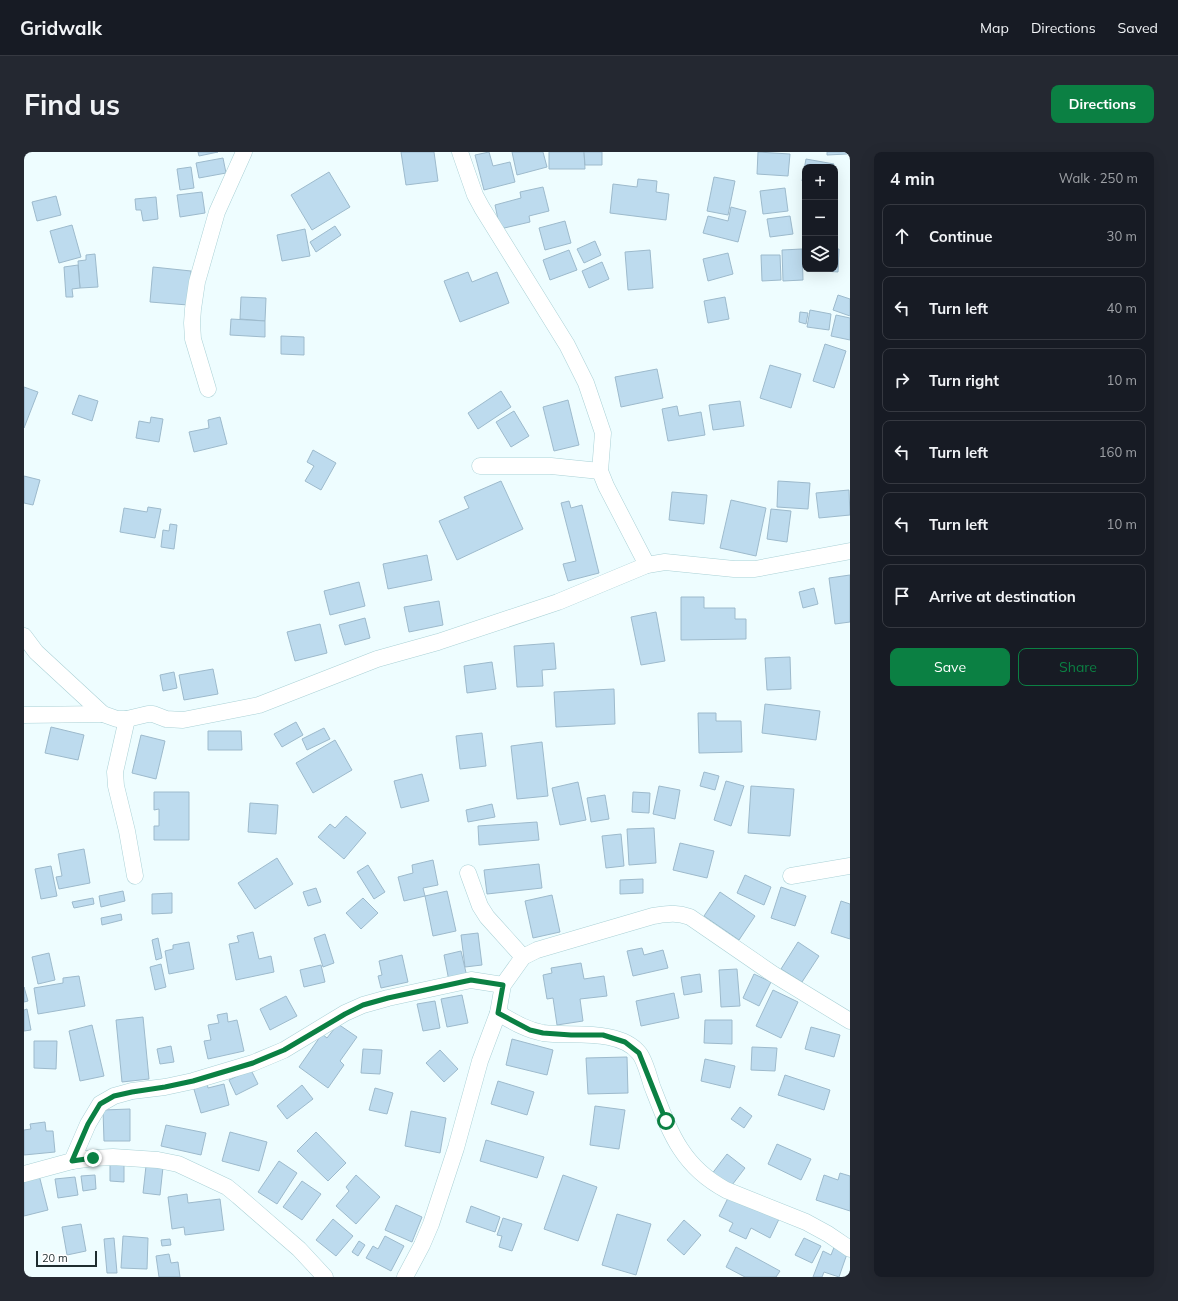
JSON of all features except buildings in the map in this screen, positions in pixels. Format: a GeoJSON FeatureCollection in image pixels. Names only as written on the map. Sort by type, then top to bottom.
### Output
{"type":"FeatureCollection","features":[{"type":"Feature","properties":{"kind":"street"},"geometry":{"type":"LineString","coordinates":[[208,388],[193,339],[193,309],[198,282],[217,212],[244,152]]}},
{"type":"Feature","properties":{"kind":"street"},"geometry":{"type":"LineString","coordinates":[[460,152],[475,195],[482,208],[567,345],[586,383],[603,433],[600,471],[606,486],[647,565]]}},
{"type":"Feature","properties":{"kind":"street"},"geometry":{"type":"LineString","coordinates":[[480,466],[551,466],[600,471]]}},
{"type":"Feature","properties":{"kind":"street"},"geometry":{"type":"LineString","coordinates":[[24,715],[103,714],[117,719],[126,719],[153,714],[166,719],[183,720],[259,705],[376,659],[438,642],[558,602],[647,565],[665,562],[734,569],[755,569],[850,551]]}},
{"type":"Feature","properties":{"kind":"street"},"geometry":{"type":"LineString","coordinates":[[24,636],[36,652],[103,714]]}},
{"type":"Feature","properties":{"kind":"street"},"geometry":{"type":"LineString","coordinates":[[126,719],[115,772],[116,786],[127,831],[135,876]]}},
{"type":"Feature","properties":{"kind":"street"},"geometry":{"type":"LineString","coordinates":[[791,876],[850,866]]}},
{"type":"Feature","properties":{"kind":"street"},"geometry":{"type":"LineString","coordinates":[[468,873],[480,906],[487,918],[522,957]]}},
{"type":"Feature","properties":{"kind":"street"},"geometry":{"type":"LineString","coordinates":[[405,1277],[431,1224],[456,1148],[480,1061],[498,1013],[503,985],[522,957],[537,950],[653,916],[680,914],[690,918],[773,974],[850,1021]]}},
{"type":"Feature","properties":{"kind":"street"},"geometry":{"type":"LineString","coordinates":[[72,1161],[88,1124],[100,1104],[114,1096],[193,1081],[258,1061],[284,1050],[363,1005],[471,980],[503,985]]}},
{"type":"Feature","properties":{"kind":"street"},"geometry":{"type":"LineString","coordinates":[[498,1013],[530,1030],[543,1033],[603,1035],[625,1042],[639,1053],[674,1140],[697,1169],[717,1185],[726,1190],[806,1222],[828,1234],[850,1249]]}},
{"type":"Feature","properties":{"kind":"street"},"geometry":{"type":"LineString","coordinates":[[24,1174],[72,1161],[93,1158],[113,1157],[158,1160],[178,1164],[227,1187],[299,1249],[325,1277]]}},
{"type":"Feature","properties":{"kind":"route"},"geometry":{"type":"LineString","coordinates":[[93,1158],[72,1161],[88,1124],[100,1104],[114,1096],[193,1081],[253,1063],[284,1050],[363,1005],[437,986],[471,980],[503,985],[498,1013],[530,1030],[543,1033],[571,1035],[603,1035],[625,1042],[639,1053],[666,1121]]}}]}
